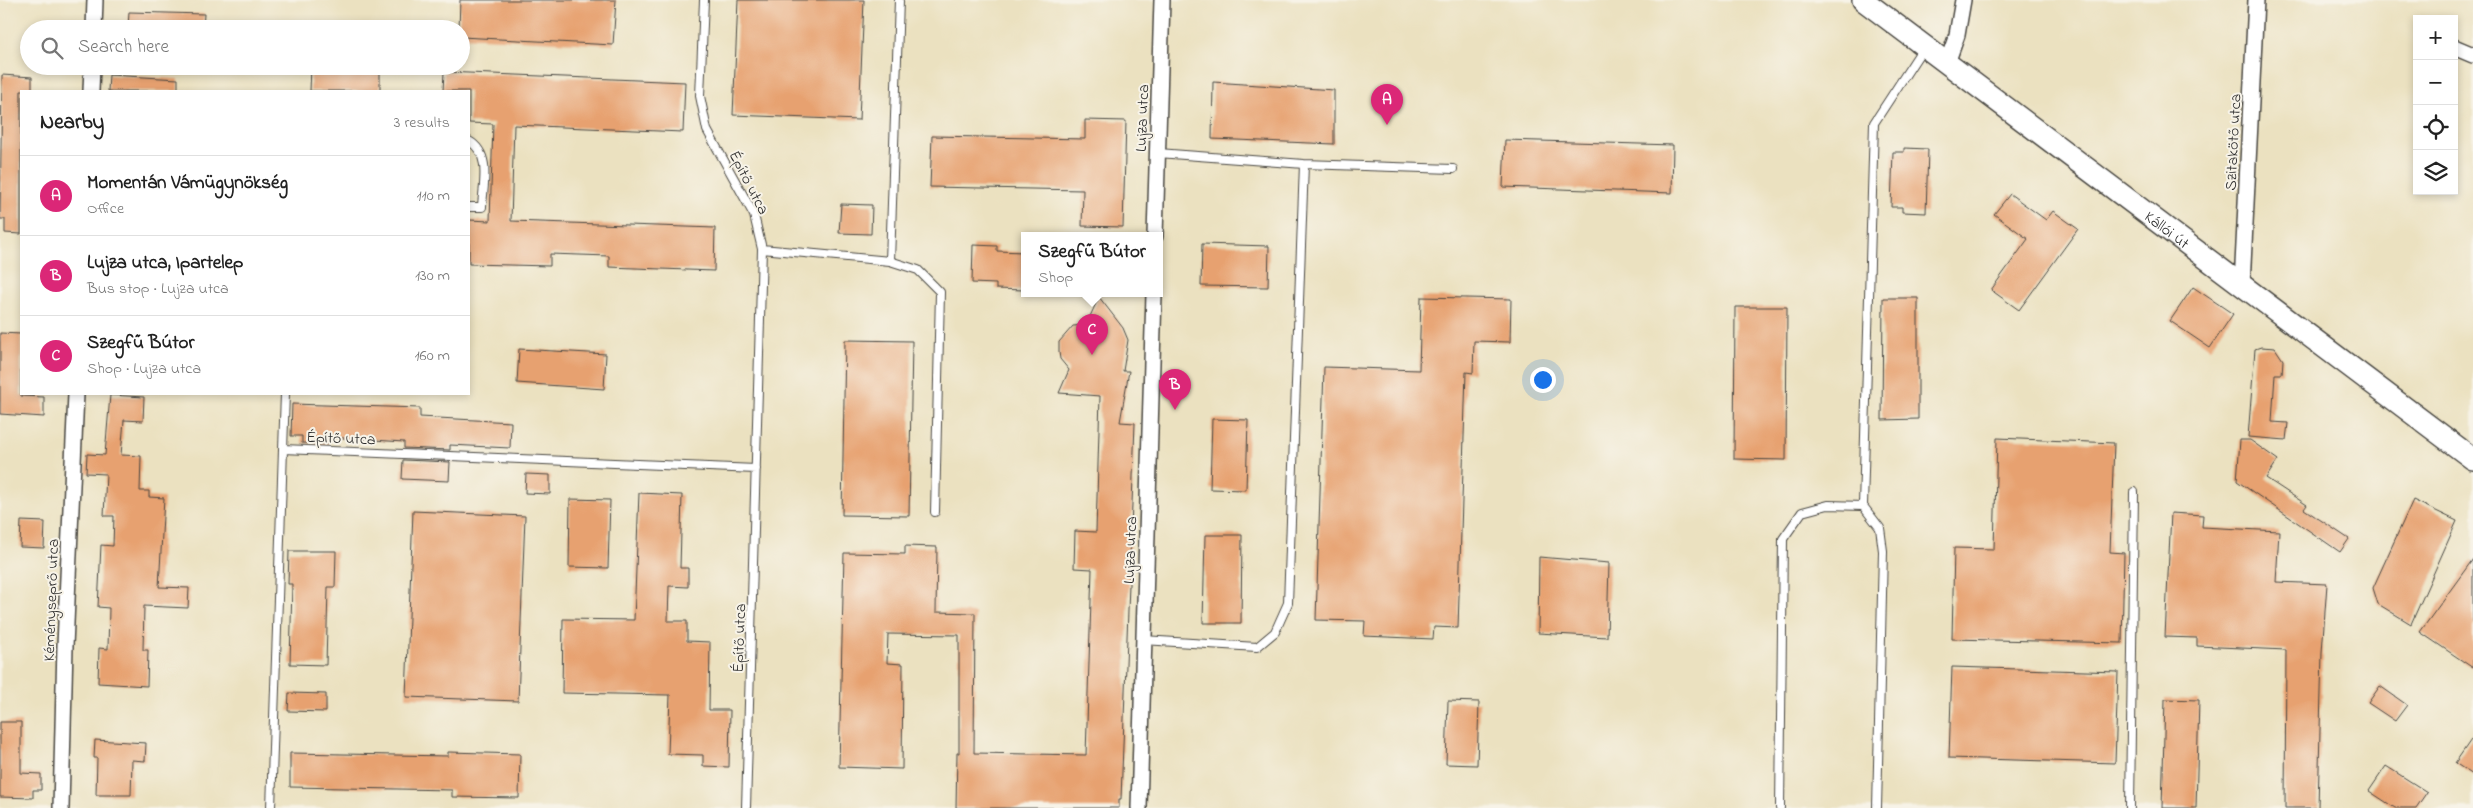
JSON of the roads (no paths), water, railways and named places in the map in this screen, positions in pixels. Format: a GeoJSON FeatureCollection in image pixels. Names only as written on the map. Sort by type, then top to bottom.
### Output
{"type":"FeatureCollection","features":[{"type":"Feature","properties":{"kind":"main road","name":"Kállói út"},"geometry":{"type":"LineString","coordinates":[[1863,0],[2473,459]]}},
{"type":"Feature","properties":{"kind":"street"},"geometry":{"type":"LineString","coordinates":[[94,20],[95,0]]}},
{"type":"Feature","properties":{"kind":"street","name":"Lujza utca"},"geometry":{"type":"LineString","coordinates":[[1155,232],[1162,0]]}},
{"type":"Feature","properties":{"kind":"street"},"geometry":{"type":"LineString","coordinates":[[1947,64],[1957,34],[1963,0]]}},
{"type":"Feature","properties":{"kind":"street","name":"Szitakötő utca"},"geometry":{"type":"LineString","coordinates":[[2242,285],[2256,0]]}},
{"type":"Feature","properties":{"kind":"street"},"geometry":{"type":"LineString","coordinates":[[2458,48],[2473,54]]}},
{"type":"Feature","properties":{"kind":"street"},"geometry":{"type":"LineString","coordinates":[[91,90],[92,75]]}},
{"type":"Feature","properties":{"kind":"street","name":"Lujza utca"},"geometry":{"type":"LineString","coordinates":[[1139,808],[1154,297]]}},
{"type":"Feature","properties":{"kind":"street","name":"Kéményseprő utca"},"geometry":{"type":"LineString","coordinates":[[61,808],[65,646],[76,395]]}},
{"type":"Feature","properties":{"kind":"lane","name":"Építő utca"},"geometry":{"type":"LineString","coordinates":[[704,0],[700,96],[707,130],[754,215],[762,249],[746,808]]}},
{"type":"Feature","properties":{"kind":"lane"},"geometry":{"type":"LineString","coordinates":[[890,261],[899,0]]}},
{"type":"Feature","properties":{"kind":"lane"},"geometry":{"type":"LineString","coordinates":[[1877,808],[1883,551],[1880,528],[1863,506],[1874,123],[1924,46]]}},
{"type":"Feature","properties":{"kind":"lane"},"geometry":{"type":"LineString","coordinates":[[470,141],[476,144],[484,159],[482,207],[470,207]]}},
{"type":"Feature","properties":{"kind":"lane"},"geometry":{"type":"LineString","coordinates":[[1158,153],[1304,164],[1453,169]]}},
{"type":"Feature","properties":{"kind":"lane"},"geometry":{"type":"LineString","coordinates":[[1143,640],[1257,647],[1276,632],[1288,603],[1304,164]]}},
{"type":"Feature","properties":{"kind":"lane"},"geometry":{"type":"LineString","coordinates":[[762,249],[890,261],[918,270],[940,292],[935,512]]}},
{"type":"Feature","properties":{"kind":"lane"},"geometry":{"type":"LineString","coordinates":[[283,449],[285,395]]}},
{"type":"Feature","properties":{"kind":"lane","name":"Építő utca"},"geometry":{"type":"LineString","coordinates":[[270,808],[283,449],[756,469]]}},
{"type":"Feature","properties":{"kind":"lane"},"geometry":{"type":"LineString","coordinates":[[2130,808],[2134,492]]}},
{"type":"Feature","properties":{"kind":"lane"},"geometry":{"type":"LineString","coordinates":[[1780,808],[1783,538],[1802,512],[1828,505],[1863,506]]}},
{"type":"Feature","properties":{"kind":"place","name":"Momentán Vámügynökség"},"geometry":{"type":"Point","coordinates":[1387,125]}},
{"type":"Feature","properties":{"kind":"place","name":"Szegfű Bútor"},"geometry":{"type":"Point","coordinates":[1092,355]}},
{"type":"Feature","properties":{"kind":"place","name":"Lujza utca, Ipartelep"},"geometry":{"type":"Point","coordinates":[1175,410]}}]}
